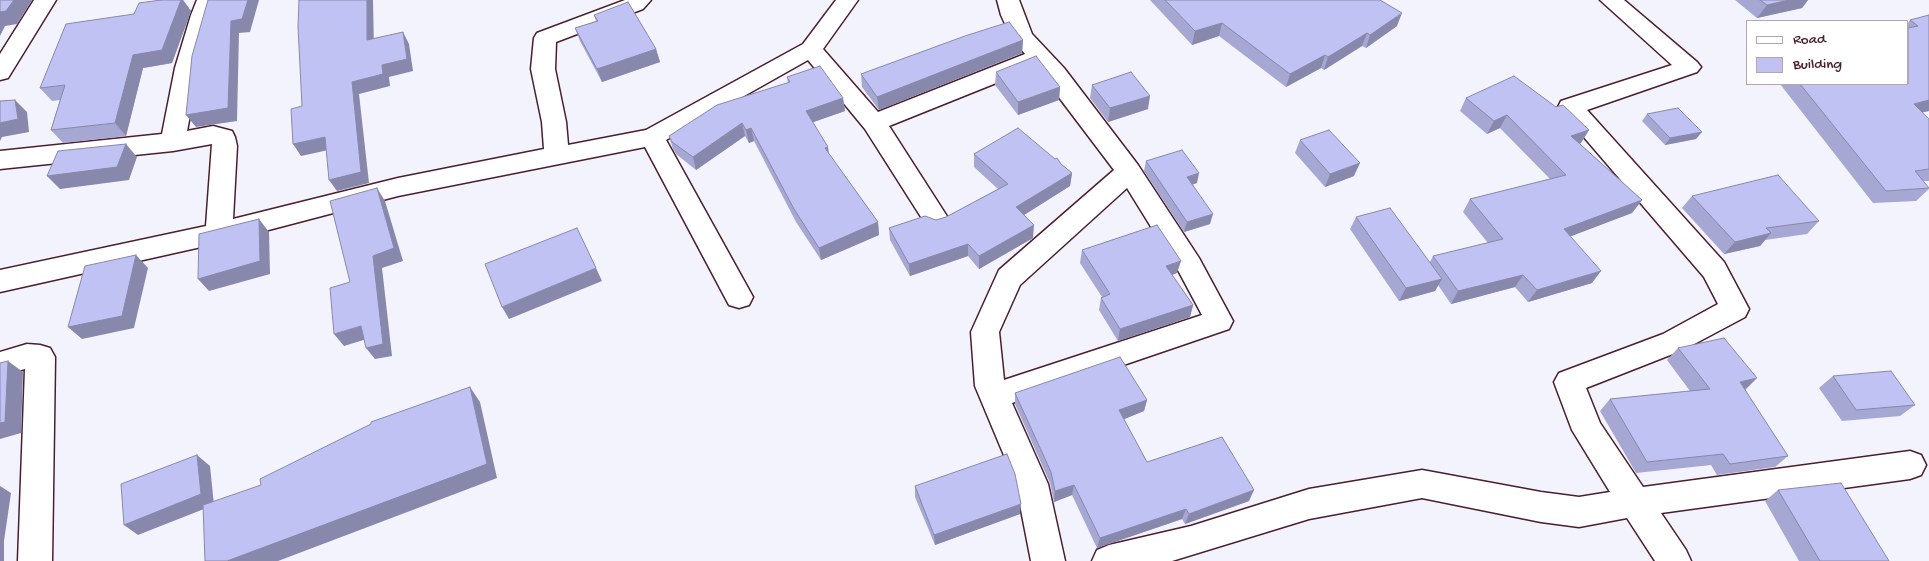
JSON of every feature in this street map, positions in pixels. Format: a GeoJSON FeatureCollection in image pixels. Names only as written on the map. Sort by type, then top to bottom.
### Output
{"type":"FeatureCollection","features":[{"type":"Feature","properties":{"kind":"street"},"geometry":{"type":"LineString","coordinates":[[0,72],[45,0]]}},
{"type":"Feature","properties":{"kind":"street"},"geometry":{"type":"LineString","coordinates":[[173,142],[190,59],[202,15],[207,2],[211,0]]}},
{"type":"Feature","properties":{"kind":"street"},"geometry":{"type":"LineString","coordinates":[[557,156],[554,122],[544,69],[545,38],[635,4],[640,0]]}},
{"type":"Feature","properties":{"kind":"street"},"geometry":{"type":"LineString","coordinates":[[0,281],[219,233],[398,187],[652,137],[811,49],[847,0]]}},
{"type":"Feature","properties":{"kind":"street"},"geometry":{"type":"LineString","coordinates":[[994,396],[1219,321],[1189,266],[1129,171],[1056,74],[1022,37],[1012,16],[1008,0]]}},
{"type":"Feature","properties":{"kind":"street"},"geometry":{"type":"LineString","coordinates":[[1611,0],[1689,67],[1570,107],[1714,270],[1735,309],[1674,342],[1569,382],[1587,430],[1674,561]]}},
{"type":"Feature","properties":{"kind":"street"},"geometry":{"type":"LineString","coordinates":[[811,49],[874,123],[937,221]]}},
{"type":"Feature","properties":{"kind":"street"},"geometry":{"type":"LineString","coordinates":[[874,123],[1040,56]]}},
{"type":"Feature","properties":{"kind":"street"},"geometry":{"type":"LineString","coordinates":[[0,160],[173,142],[213,135],[223,136],[225,146],[219,233]]}},
{"type":"Feature","properties":{"kind":"street"},"geometry":{"type":"LineString","coordinates":[[652,137],[739,297]]}},
{"type":"Feature","properties":{"kind":"street"},"geometry":{"type":"LineString","coordinates":[[1048,561],[1032,484],[990,386],[985,332],[1009,278],[1129,171]]}},
{"type":"Feature","properties":{"kind":"street"},"geometry":{"type":"LineString","coordinates":[[0,364],[28,356],[40,357],[34,561]]}},
{"type":"Feature","properties":{"kind":"street"},"geometry":{"type":"LineString","coordinates":[[1109,561],[1191,541],[1309,504],[1422,484],[1541,508],[1579,512],[1636,502],[1910,466]]}},
{"type":"Feature","properties":{"kind":"building"},"geometry":{"type":"Polygon","coordinates":[[[0,0],[14,0],[6,11],[0,12],[0,0]]]}},
{"type":"Feature","properties":{"kind":"building"},"geometry":{"type":"Polygon","coordinates":[[[181,0],[162,50],[133,55],[115,123],[51,130],[65,85],[40,88],[66,24],[134,14],[139,3],[181,0]]]}},
{"type":"Feature","properties":{"kind":"building"},"geometry":{"type":"Polygon","coordinates":[[[208,0],[248,0],[242,19],[231,21],[228,108],[186,115],[192,56],[208,0]]]}},
{"type":"Feature","properties":{"kind":"building"},"geometry":{"type":"Polygon","coordinates":[[[299,0],[367,0],[367,40],[403,32],[407,59],[382,65],[383,74],[352,82],[361,172],[329,180],[325,137],[293,144],[291,109],[302,106],[298,27],[299,0]]]}},
{"type":"Feature","properties":{"kind":"building"},"geometry":{"type":"Polygon","coordinates":[[[1165,0],[1380,0],[1402,13],[1370,35],[1367,33],[1328,57],[1325,55],[1290,74],[1222,23],[1195,31],[1165,0]]]}},
{"type":"Feature","properties":{"kind":"building"},"geometry":{"type":"Polygon","coordinates":[[[1760,0],[1789,0],[1767,5],[1760,0]]]}},
{"type":"Feature","properties":{"kind":"building"},"geometry":{"type":"Polygon","coordinates":[[[628,2],[656,49],[597,69],[575,28],[598,21],[594,15],[628,2]]]}},
{"type":"Feature","properties":{"kind":"building"},"geometry":{"type":"Polygon","coordinates":[[[1929,15],[1929,100],[1914,104],[1929,119],[1929,169],[1915,171],[1929,188],[1886,191],[1801,85],[1909,85],[1909,28],[1918,26],[1910,20],[1929,15]]]}},
{"type":"Feature","properties":{"kind":"building"},"geometry":{"type":"Polygon","coordinates":[[[1009,22],[1023,40],[877,97],[861,74],[965,36],[1009,22]]]}},
{"type":"Feature","properties":{"kind":"building"},"geometry":{"type":"Polygon","coordinates":[[[1036,56],[1060,87],[1018,102],[996,72],[1036,56]]]}},
{"type":"Feature","properties":{"kind":"building"},"geometry":{"type":"Polygon","coordinates":[[[820,66],[843,98],[806,111],[828,147],[825,148],[878,222],[819,248],[794,209],[751,128],[746,130],[742,123],[693,157],[672,142],[669,136],[717,105],[790,82],[787,77],[820,66]]]}},
{"type":"Feature","properties":{"kind":"building"},"geometry":{"type":"Polygon","coordinates":[[[1131,72],[1150,96],[1110,108],[1092,85],[1131,72]]]}},
{"type":"Feature","properties":{"kind":"building"},"geometry":{"type":"Polygon","coordinates":[[[1514,76],[1556,107],[1563,105],[1589,130],[1571,136],[1642,200],[1564,229],[1601,271],[1537,290],[1523,275],[1458,291],[1433,256],[1503,239],[1470,199],[1566,175],[1507,115],[1494,121],[1466,98],[1514,76]]]}},
{"type":"Feature","properties":{"kind":"building"},"geometry":{"type":"Polygon","coordinates":[[[15,100],[18,119],[0,123],[0,101],[15,100]]]}},
{"type":"Feature","properties":{"kind":"building"},"geometry":{"type":"Polygon","coordinates":[[[1678,108],[1702,132],[1670,138],[1647,114],[1678,108]]]}},
{"type":"Feature","properties":{"kind":"building"},"geometry":{"type":"Polygon","coordinates":[[[1018,128],[1055,159],[1057,158],[1072,173],[1016,207],[1034,225],[979,256],[968,244],[909,264],[889,228],[925,216],[936,220],[946,217],[1008,184],[974,154],[1018,128]]]}},
{"type":"Feature","properties":{"kind":"building"},"geometry":{"type":"Polygon","coordinates":[[[1329,130],[1360,163],[1330,174],[1300,140],[1329,130]]]}},
{"type":"Feature","properties":{"kind":"building"},"geometry":{"type":"Polygon","coordinates":[[[126,144],[117,167],[47,176],[58,151],[126,144]]]}},
{"type":"Feature","properties":{"kind":"building"},"geometry":{"type":"Polygon","coordinates":[[[1182,150],[1199,173],[1187,177],[1213,214],[1187,222],[1146,161],[1182,150]]]}},
{"type":"Feature","properties":{"kind":"building"},"geometry":{"type":"Polygon","coordinates":[[[1778,175],[1819,221],[1766,228],[1771,233],[1735,242],[1692,196],[1778,175]]]}},
{"type":"Feature","properties":{"kind":"building"},"geometry":{"type":"Polygon","coordinates":[[[377,188],[394,248],[373,256],[383,344],[366,348],[361,326],[334,334],[330,288],[350,282],[330,201],[377,188]]]}},
{"type":"Feature","properties":{"kind":"building"},"geometry":{"type":"Polygon","coordinates":[[[1390,208],[1442,279],[1406,288],[1356,217],[1390,208]]]}},
{"type":"Feature","properties":{"kind":"building"},"geometry":{"type":"Polygon","coordinates":[[[259,219],[260,261],[198,279],[199,234],[259,219]]]}},
{"type":"Feature","properties":{"kind":"building"},"geometry":{"type":"Polygon","coordinates":[[[1157,225],[1181,261],[1166,266],[1193,305],[1120,329],[1101,298],[1110,294],[1082,250],[1157,225]]]}},
{"type":"Feature","properties":{"kind":"building"},"geometry":{"type":"Polygon","coordinates":[[[577,228],[596,268],[502,307],[485,264],[577,228]]]}},
{"type":"Feature","properties":{"kind":"building"},"geometry":{"type":"Polygon","coordinates":[[[136,255],[122,316],[68,327],[85,266],[136,255]]]}},
{"type":"Feature","properties":{"kind":"building"},"geometry":{"type":"Polygon","coordinates":[[[1724,338],[1757,378],[1740,382],[1788,456],[1730,464],[1723,454],[1647,462],[1610,399],[1710,389],[1678,348],[1724,338]]]}},
{"type":"Feature","properties":{"kind":"building"},"geometry":{"type":"Polygon","coordinates":[[[1120,357],[1147,400],[1119,410],[1147,462],[1222,437],[1254,490],[1189,514],[1186,509],[1100,538],[1074,485],[1055,491],[1051,472],[1015,393],[1120,357]]]}},
{"type":"Feature","properties":{"kind":"building"},"geometry":{"type":"Polygon","coordinates":[[[8,361],[5,422],[0,423],[0,363],[8,361]]]}},
{"type":"Feature","properties":{"kind":"building"},"geometry":{"type":"Polygon","coordinates":[[[1891,371],[1915,405],[1856,410],[1833,376],[1891,371]]]}},
{"type":"Feature","properties":{"kind":"building"},"geometry":{"type":"Polygon","coordinates":[[[470,387],[487,464],[227,561],[205,561],[203,505],[261,485],[260,479],[371,424],[371,422],[470,387]]]}},
{"type":"Feature","properties":{"kind":"building"},"geometry":{"type":"Polygon","coordinates":[[[1007,454],[1015,474],[1021,504],[934,535],[915,486],[1007,454]]]}},
{"type":"Feature","properties":{"kind":"building"},"geometry":{"type":"Polygon","coordinates":[[[197,455],[201,494],[124,525],[121,484],[197,455]]]}},
{"type":"Feature","properties":{"kind":"building"},"geometry":{"type":"Polygon","coordinates":[[[1841,483],[1889,561],[1820,561],[1778,490],[1841,483]]]}}]}
